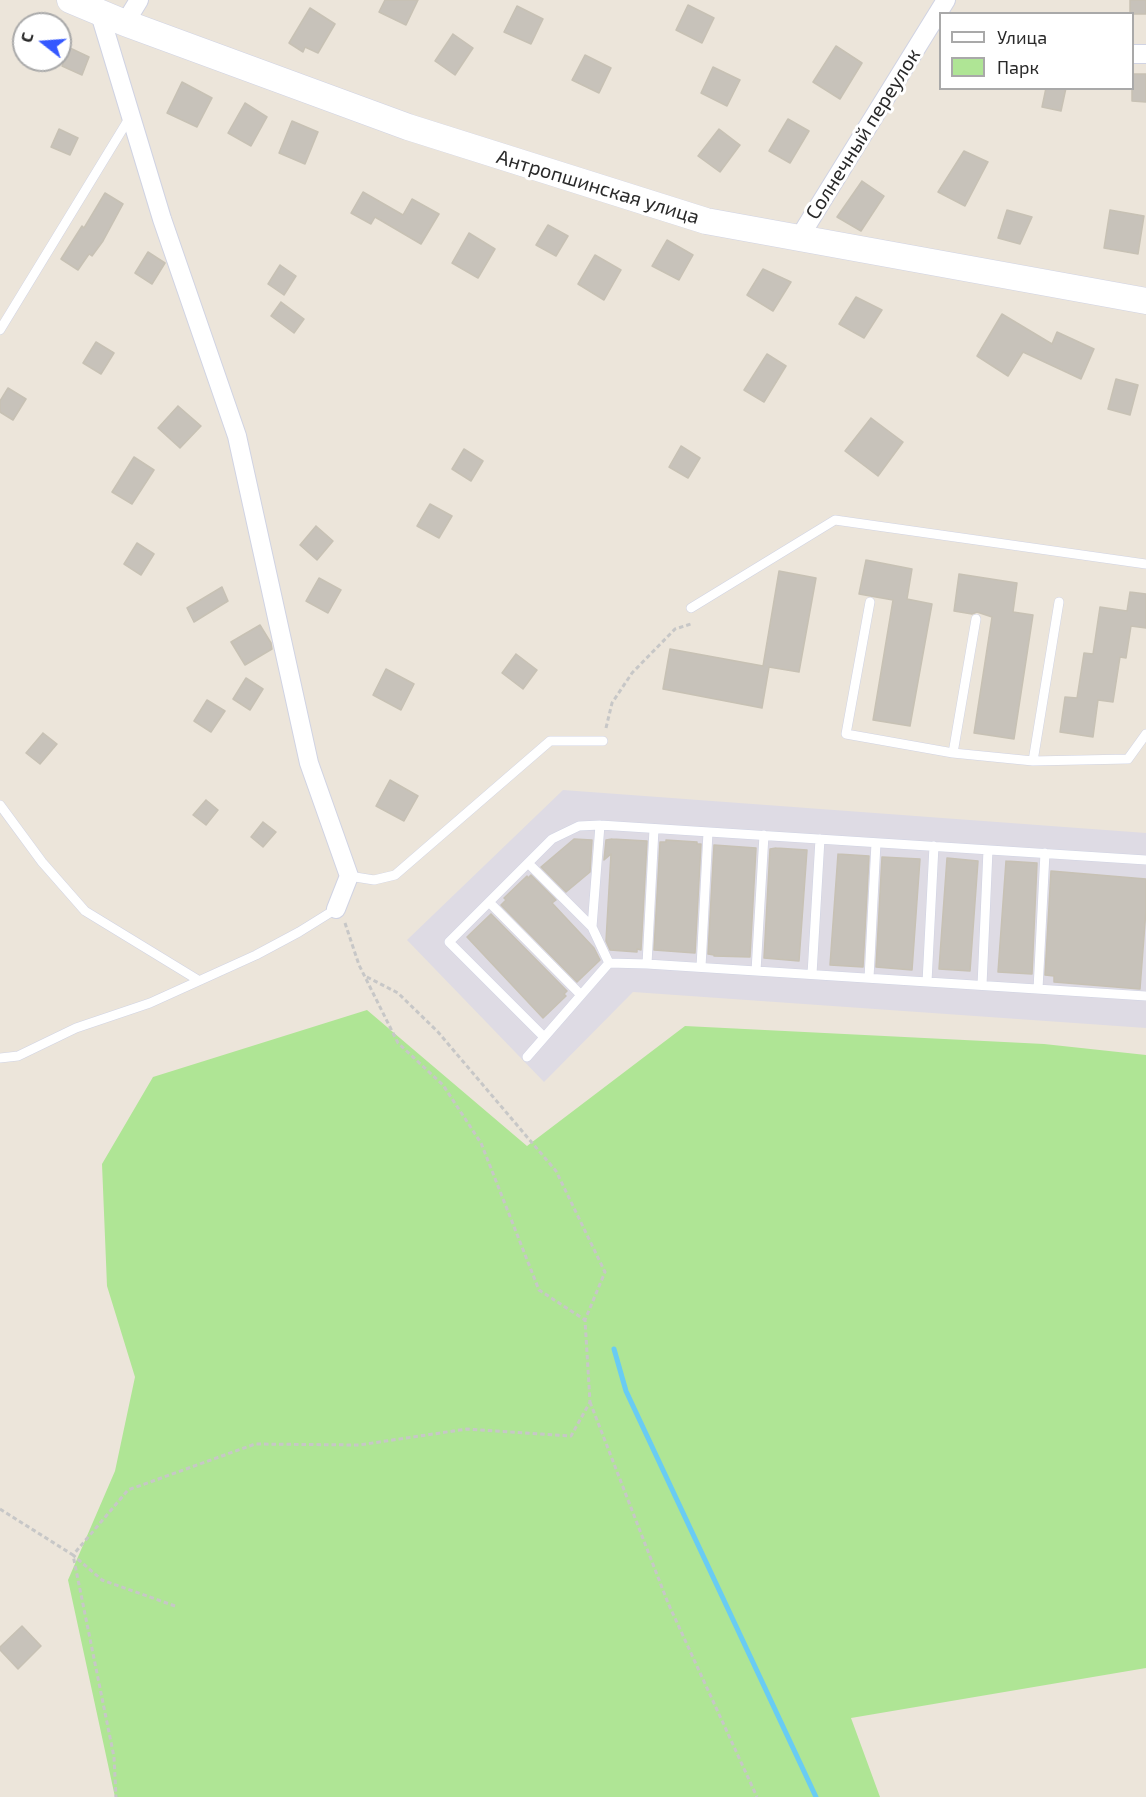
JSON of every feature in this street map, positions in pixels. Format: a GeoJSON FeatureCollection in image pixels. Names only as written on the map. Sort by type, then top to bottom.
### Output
{"type":"FeatureCollection","features":[{"type":"Feature","properties":{"kind":"street","name":"Антропшинская улица"},"geometry":{"type":"LineString","coordinates":[[70,0],[125,23],[408,127],[706,221],[1146,301]]}},
{"type":"Feature","properties":{"kind":"street"},"geometry":{"type":"LineString","coordinates":[[125,23],[139,0]]}},
{"type":"Feature","properties":{"kind":"street","name":"Солнечный переулок"},"geometry":{"type":"LineString","coordinates":[[799,238],[946,0]]}},
{"type":"Feature","properties":{"kind":"street"},"geometry":{"type":"LineString","coordinates":[[99,11],[162,219],[237,436],[309,763],[349,876],[336,909]]}},
{"type":"Feature","properties":{"kind":"lane"},"geometry":{"type":"LineString","coordinates":[[0,330],[132,114]]}},
{"type":"Feature","properties":{"kind":"lane"},"geometry":{"type":"LineString","coordinates":[[691,608],[835,520],[1146,564]]}},
{"type":"Feature","properties":{"kind":"lane"},"geometry":{"type":"LineString","coordinates":[[870,602],[846,734],[953,753],[1033,761],[1128,759],[1146,734]]}},
{"type":"Feature","properties":{"kind":"lane"},"geometry":{"type":"LineString","coordinates":[[1033,761],[1059,602]]}},
{"type":"Feature","properties":{"kind":"lane"},"geometry":{"type":"LineString","coordinates":[[953,753],[976,619]]}},
{"type":"Feature","properties":{"kind":"lane"},"geometry":{"type":"LineString","coordinates":[[349,876],[374,880],[395,875],[550,741],[603,741]]}},
{"type":"Feature","properties":{"kind":"lane"},"geometry":{"type":"LineString","coordinates":[[0,805],[42,862],[85,910],[198,980]]}},
{"type":"Feature","properties":{"kind":"lane"},"geometry":{"type":"LineString","coordinates":[[592,927],[600,825]]}},
{"type":"Feature","properties":{"kind":"lane"},"geometry":{"type":"LineString","coordinates":[[544,1037],[449,942],[552,838],[579,826],[654,828],[1146,860]]}},
{"type":"Feature","properties":{"kind":"lane"},"geometry":{"type":"LineString","coordinates":[[647,963],[654,828]]}},
{"type":"Feature","properties":{"kind":"lane"},"geometry":{"type":"LineString","coordinates":[[701,967],[708,832]]}},
{"type":"Feature","properties":{"kind":"lane"},"geometry":{"type":"LineString","coordinates":[[756,970],[764,836]]}},
{"type":"Feature","properties":{"kind":"lane"},"geometry":{"type":"LineString","coordinates":[[812,974],[820,839]]}},
{"type":"Feature","properties":{"kind":"lane"},"geometry":{"type":"LineString","coordinates":[[869,978],[876,843]]}},
{"type":"Feature","properties":{"kind":"lane"},"geometry":{"type":"LineString","coordinates":[[927,982],[934,846]]}},
{"type":"Feature","properties":{"kind":"lane"},"geometry":{"type":"LineString","coordinates":[[982,986],[988,850]]}},
{"type":"Feature","properties":{"kind":"lane"},"geometry":{"type":"LineString","coordinates":[[1038,989],[1045,854]]}},
{"type":"Feature","properties":{"kind":"lane"},"geometry":{"type":"LineString","coordinates":[[528,862],[592,927],[609,963]]}},
{"type":"Feature","properties":{"kind":"lane"},"geometry":{"type":"LineString","coordinates":[[489,902],[581,995]]}},
{"type":"Feature","properties":{"kind":"lane"},"geometry":{"type":"LineString","coordinates":[[0,1058],[18,1056],[76,1028],[150,1003],[256,955],[336,909]]}},
{"type":"Feature","properties":{"kind":"lane"},"geometry":{"type":"LineString","coordinates":[[527,1057],[609,963],[647,963],[1146,996]]}},
{"type":"Feature","properties":{"kind":"path"},"geometry":{"type":"LineString","coordinates":[[603,741],[612,703],[632,673],[675,629],[691,624]]}},
{"type":"Feature","properties":{"kind":"path"},"geometry":{"type":"LineString","coordinates":[[336,909],[345,922],[365,976],[398,1043],[443,1084],[481,1143],[539,1290],[585,1320]]}},
{"type":"Feature","properties":{"kind":"path"},"geometry":{"type":"LineString","coordinates":[[365,976],[398,993],[438,1032],[556,1171],[605,1272],[585,1320],[590,1402],[668,1603],[757,1797]]}},
{"type":"Feature","properties":{"kind":"path"},"geometry":{"type":"LineString","coordinates":[[73,1555],[128,1490],[255,1444],[359,1445],[467,1429],[571,1436],[590,1402]]}},
{"type":"Feature","properties":{"kind":"path"},"geometry":{"type":"LineString","coordinates":[[0,1509],[73,1555],[102,1580],[175,1606]]}},
{"type":"Feature","properties":{"kind":"path"},"geometry":{"type":"LineString","coordinates":[[73,1555],[114,1757],[116,1797]]}},
{"type":"Feature","properties":{"kind":"shaded area"},"geometry":{"type":"Polygon","coordinates":[[[563,790],[1146,833],[1146,1028],[633,992],[544,1082],[407,940],[563,790]]]}},
{"type":"Feature","properties":{"kind":"green space"},"geometry":{"type":"Polygon","coordinates":[[[367,1010],[527,1146],[685,1026],[1044,1044],[1146,1055],[1146,1668],[851,1718],[880,1797],[115,1797],[68,1580],[115,1471],[135,1377],[107,1286],[102,1164],[153,1077],[367,1010]]]}},
{"type":"Feature","properties":{"kind":"building"},"geometry":{"type":"Polygon","coordinates":[[[385,0],[418,0],[406,25],[379,12],[385,0]]]}},
{"type":"Feature","properties":{"kind":"building"},"geometry":{"type":"Polygon","coordinates":[[[1130,0],[1146,0],[1146,14],[1130,12],[1130,0]]]}},
{"type":"Feature","properties":{"kind":"building"},"geometry":{"type":"Polygon","coordinates":[[[688,5],[714,18],[702,43],[676,30],[688,5]]]}},
{"type":"Feature","properties":{"kind":"building"},"geometry":{"type":"Polygon","coordinates":[[[517,6],[543,19],[531,44],[504,32],[517,6]]]}},
{"type":"Feature","properties":{"kind":"building"},"geometry":{"type":"Polygon","coordinates":[[[310,8],[335,24],[318,53],[305,47],[303,52],[289,43],[310,8]]]}},
{"type":"Feature","properties":{"kind":"building"},"geometry":{"type":"Polygon","coordinates":[[[453,34],[473,48],[455,75],[435,61],[453,34]]]}},
{"type":"Feature","properties":{"kind":"building"},"geometry":{"type":"Polygon","coordinates":[[[836,46],[862,63],[840,99],[813,82],[836,46]]]}},
{"type":"Feature","properties":{"kind":"building"},"geometry":{"type":"Polygon","coordinates":[[[72,49],[89,57],[82,75],[72,70],[72,49]]]}},
{"type":"Feature","properties":{"kind":"building"},"geometry":{"type":"Polygon","coordinates":[[[585,55],[611,68],[599,93],[572,80],[585,55]]]}},
{"type":"Feature","properties":{"kind":"building"},"geometry":{"type":"Polygon","coordinates":[[[713,67],[740,80],[727,106],[701,93],[713,67]]]}},
{"type":"Feature","properties":{"kind":"building"},"geometry":{"type":"Polygon","coordinates":[[[1134,74],[1146,74],[1146,102],[1132,101],[1134,74]]]}},
{"type":"Feature","properties":{"kind":"building"},"geometry":{"type":"Polygon","coordinates":[[[182,82],[212,98],[197,127],[167,113],[182,82]]]}},
{"type":"Feature","properties":{"kind":"building"},"geometry":{"type":"Polygon","coordinates":[[[1046,90],[1066,90],[1061,111],[1042,107],[1046,90]]]}},
{"type":"Feature","properties":{"kind":"building"},"geometry":{"type":"Polygon","coordinates":[[[245,103],[267,117],[251,146],[228,133],[245,103]]]}},
{"type":"Feature","properties":{"kind":"building"},"geometry":{"type":"Polygon","coordinates":[[[788,119],[809,131],[790,163],[769,151],[788,119]]]}},
{"type":"Feature","properties":{"kind":"building"},"geometry":{"type":"Polygon","coordinates":[[[292,121],[318,132],[305,164],[279,153],[292,121]]]}},
{"type":"Feature","properties":{"kind":"building"},"geometry":{"type":"Polygon","coordinates":[[[59,129],[78,138],[70,155],[51,147],[59,129]]]}},
{"type":"Feature","properties":{"kind":"building"},"geometry":{"type":"Polygon","coordinates":[[[719,129],[740,145],[720,172],[698,156],[719,129]]]}},
{"type":"Feature","properties":{"kind":"building"},"geometry":{"type":"Polygon","coordinates":[[[964,151],[988,162],[965,206],[938,192],[964,151]]]}},
{"type":"Feature","properties":{"kind":"building"},"geometry":{"type":"Polygon","coordinates":[[[862,181],[884,196],[861,231],[837,217],[862,181]]]}},
{"type":"Feature","properties":{"kind":"building"},"geometry":{"type":"Polygon","coordinates":[[[363,192],[403,215],[412,199],[439,214],[421,244],[375,217],[371,224],[351,213],[363,192]]]}},
{"type":"Feature","properties":{"kind":"building"},"geometry":{"type":"Polygon","coordinates":[[[105,193],[123,204],[103,241],[92,256],[89,254],[78,270],[61,259],[82,226],[84,228],[105,193]]]}},
{"type":"Feature","properties":{"kind":"building"},"geometry":{"type":"Polygon","coordinates":[[[1007,210],[1032,217],[1020,244],[998,238],[1007,210]]]}},
{"type":"Feature","properties":{"kind":"building"},"geometry":{"type":"Polygon","coordinates":[[[1110,210],[1144,216],[1138,254],[1104,248],[1110,210]]]}},
{"type":"Feature","properties":{"kind":"building"},"geometry":{"type":"Polygon","coordinates":[[[548,225],[568,236],[556,256],[536,245],[548,225]]]}},
{"type":"Feature","properties":{"kind":"building"},"geometry":{"type":"Polygon","coordinates":[[[469,233],[495,249],[478,278],[452,263],[469,233]]]}},
{"type":"Feature","properties":{"kind":"building"},"geometry":{"type":"Polygon","coordinates":[[[667,240],[693,255],[679,280],[652,266],[667,240]]]}},
{"type":"Feature","properties":{"kind":"building"},"geometry":{"type":"Polygon","coordinates":[[[148,252],[165,263],[152,284],[135,273],[148,252]]]}},
{"type":"Feature","properties":{"kind":"building"},"geometry":{"type":"Polygon","coordinates":[[[595,255],[621,270],[604,300],[578,284],[595,255]]]}},
{"type":"Feature","properties":{"kind":"building"},"geometry":{"type":"Polygon","coordinates":[[[280,265],[296,276],[284,295],[268,284],[280,265]]]}},
{"type":"Feature","properties":{"kind":"building"},"geometry":{"type":"Polygon","coordinates":[[[763,269],[791,282],[773,311],[747,295],[763,269]]]}},
{"type":"Feature","properties":{"kind":"building"},"geometry":{"type":"Polygon","coordinates":[[[856,297],[882,310],[864,338],[839,324],[856,297]]]}},
{"type":"Feature","properties":{"kind":"building"},"geometry":{"type":"Polygon","coordinates":[[[281,302],[304,319],[294,333],[271,316],[281,302]]]}},
{"type":"Feature","properties":{"kind":"building"},"geometry":{"type":"Polygon","coordinates":[[[1002,314],[1052,344],[1057,332],[1094,349],[1081,379],[1023,352],[1008,376],[977,356],[1002,314]]]}},
{"type":"Feature","properties":{"kind":"building"},"geometry":{"type":"Polygon","coordinates":[[[96,342],[114,353],[101,374],[83,363],[96,342]]]}},
{"type":"Feature","properties":{"kind":"building"},"geometry":{"type":"Polygon","coordinates":[[[767,354],[786,366],[764,402],[744,390],[767,354]]]}},
{"type":"Feature","properties":{"kind":"building"},"geometry":{"type":"Polygon","coordinates":[[[1116,379],[1138,385],[1130,415],[1108,409],[1116,379]]]}},
{"type":"Feature","properties":{"kind":"building"},"geometry":{"type":"Polygon","coordinates":[[[8,388],[26,399],[13,420],[0,412],[0,401],[8,388]]]}},
{"type":"Feature","properties":{"kind":"building"},"geometry":{"type":"Polygon","coordinates":[[[178,406],[201,426],[180,448],[158,428],[178,406]]]}},
{"type":"Feature","properties":{"kind":"building"},"geometry":{"type":"Polygon","coordinates":[[[871,418],[903,442],[878,476],[845,451],[871,418]]]}},
{"type":"Feature","properties":{"kind":"building"},"geometry":{"type":"Polygon","coordinates":[[[681,446],[700,458],[688,478],[669,467],[681,446]]]}},
{"type":"Feature","properties":{"kind":"building"},"geometry":{"type":"Polygon","coordinates":[[[464,449],[483,461],[471,481],[452,469],[464,449]]]}},
{"type":"Feature","properties":{"kind":"building"},"geometry":{"type":"Polygon","coordinates":[[[134,457],[154,470],[132,504],[112,492],[134,457]]]}},
{"type":"Feature","properties":{"kind":"building"},"geometry":{"type":"Polygon","coordinates":[[[430,504],[452,516],[439,538],[417,526],[430,504]]]}},
{"type":"Feature","properties":{"kind":"building"},"geometry":{"type":"Polygon","coordinates":[[[316,526],[333,541],[317,560],[300,545],[316,526]]]}},
{"type":"Feature","properties":{"kind":"building"},"geometry":{"type":"Polygon","coordinates":[[[137,543],[154,554],[141,575],[124,564],[137,543]]]}},
{"type":"Feature","properties":{"kind":"building"},"geometry":{"type":"Polygon","coordinates":[[[866,560],[912,569],[907,599],[932,604],[910,726],[873,720],[893,600],[859,594],[866,560]]]}},
{"type":"Feature","properties":{"kind":"building"},"geometry":{"type":"Polygon","coordinates":[[[779,571],[816,578],[799,672],[769,667],[762,708],[663,689],[670,649],[763,666],[779,571]]]}},
{"type":"Feature","properties":{"kind":"building"},"geometry":{"type":"Polygon","coordinates":[[[959,574],[1017,583],[1013,612],[1033,615],[1014,739],[974,733],[992,617],[977,612],[972,614],[954,611],[959,574]]]}},
{"type":"Feature","properties":{"kind":"building"},"geometry":{"type":"Polygon","coordinates":[[[319,578],[341,590],[328,613],[306,601],[319,578]]]}},
{"type":"Feature","properties":{"kind":"building"},"geometry":{"type":"Polygon","coordinates":[[[222,587],[228,601],[194,622],[187,608],[222,587]]]}},
{"type":"Feature","properties":{"kind":"building"},"geometry":{"type":"Polygon","coordinates":[[[1130,592],[1146,594],[1146,628],[1131,626],[1126,658],[1120,657],[1113,702],[1098,700],[1093,737],[1060,732],[1065,697],[1077,698],[1084,653],[1093,654],[1100,607],[1127,611],[1130,592]]]}},
{"type":"Feature","properties":{"kind":"building"},"geometry":{"type":"Polygon","coordinates":[[[260,625],[272,649],[245,665],[231,642],[260,625]]]}},
{"type":"Feature","properties":{"kind":"building"},"geometry":{"type":"Polygon","coordinates":[[[516,654],[537,670],[523,689],[502,673],[516,654]]]}},
{"type":"Feature","properties":{"kind":"building"},"geometry":{"type":"Polygon","coordinates":[[[386,669],[414,684],[401,710],[373,695],[386,669]]]}},
{"type":"Feature","properties":{"kind":"building"},"geometry":{"type":"Polygon","coordinates":[[[246,678],[263,689],[250,710],[233,699],[246,678]]]}},
{"type":"Feature","properties":{"kind":"building"},"geometry":{"type":"Polygon","coordinates":[[[207,700],[225,711],[211,732],[194,721],[207,700]]]}},
{"type":"Feature","properties":{"kind":"building"},"geometry":{"type":"Polygon","coordinates":[[[43,733],[57,744],[40,764],[26,753],[43,733]]]}},
{"type":"Feature","properties":{"kind":"building"},"geometry":{"type":"Polygon","coordinates":[[[390,780],[418,796],[404,821],[376,806],[390,780]]]}},
{"type":"Feature","properties":{"kind":"building"},"geometry":{"type":"Polygon","coordinates":[[[206,800],[218,810],[206,825],[193,815],[206,800]]]}},
{"type":"Feature","properties":{"kind":"building"},"geometry":{"type":"Polygon","coordinates":[[[263,822],[276,832],[263,847],[251,837],[263,822]]]}},
{"type":"Feature","properties":{"kind":"building"},"geometry":{"type":"Polygon","coordinates":[[[574,839],[592,840],[590,872],[566,892],[541,867],[574,839]]]}},
{"type":"Feature","properties":{"kind":"building"},"geometry":{"type":"Polygon","coordinates":[[[606,840],[647,841],[641,950],[637,949],[637,952],[610,950],[606,941],[611,854],[604,860],[606,840]]]}},
{"type":"Feature","properties":{"kind":"building"},"geometry":{"type":"Polygon","coordinates":[[[666,840],[701,844],[695,953],[654,950],[660,842],[666,842],[666,840]]]}},
{"type":"Feature","properties":{"kind":"building"},"geometry":{"type":"Polygon","coordinates":[[[714,845],[756,848],[750,957],[708,954],[714,845]]]}},
{"type":"Feature","properties":{"kind":"building"},"geometry":{"type":"Polygon","coordinates":[[[770,849],[807,850],[799,961],[764,958],[770,849]]]}},
{"type":"Feature","properties":{"kind":"building"},"geometry":{"type":"Polygon","coordinates":[[[838,854],[869,856],[863,967],[830,965],[838,854]]]}},
{"type":"Feature","properties":{"kind":"building"},"geometry":{"type":"Polygon","coordinates":[[[882,857],[920,859],[912,970],[876,967],[882,857]]]}},
{"type":"Feature","properties":{"kind":"building"},"geometry":{"type":"Polygon","coordinates":[[[947,858],[978,861],[970,971],[939,969],[947,858]]]}},
{"type":"Feature","properties":{"kind":"building"},"geometry":{"type":"Polygon","coordinates":[[[1006,861],[1037,863],[1032,974],[998,972],[1006,861]]]}},
{"type":"Feature","properties":{"kind":"building"},"geometry":{"type":"Polygon","coordinates":[[[1051,871],[1146,879],[1140,989],[1054,982],[1054,976],[1045,975],[1051,871]]]}},
{"type":"Feature","properties":{"kind":"building"},"geometry":{"type":"Polygon","coordinates":[[[531,875],[556,900],[552,903],[594,948],[600,960],[577,982],[501,905],[506,900],[504,898],[527,876],[528,878],[531,875]]]}},
{"type":"Feature","properties":{"kind":"building"},"geometry":{"type":"Polygon","coordinates":[[[491,914],[567,991],[564,994],[566,996],[543,1018],[467,937],[491,914]]]}},
{"type":"Feature","properties":{"kind":"building"},"geometry":{"type":"Polygon","coordinates":[[[22,1626],[41,1646],[18,1669],[0,1650],[0,1647],[22,1626]]]}},
{"type":"Feature","properties":{"kind":"waterway"},"geometry":{"type":"LineString","coordinates":[[614,1349],[626,1391],[816,1797]]}}]}
